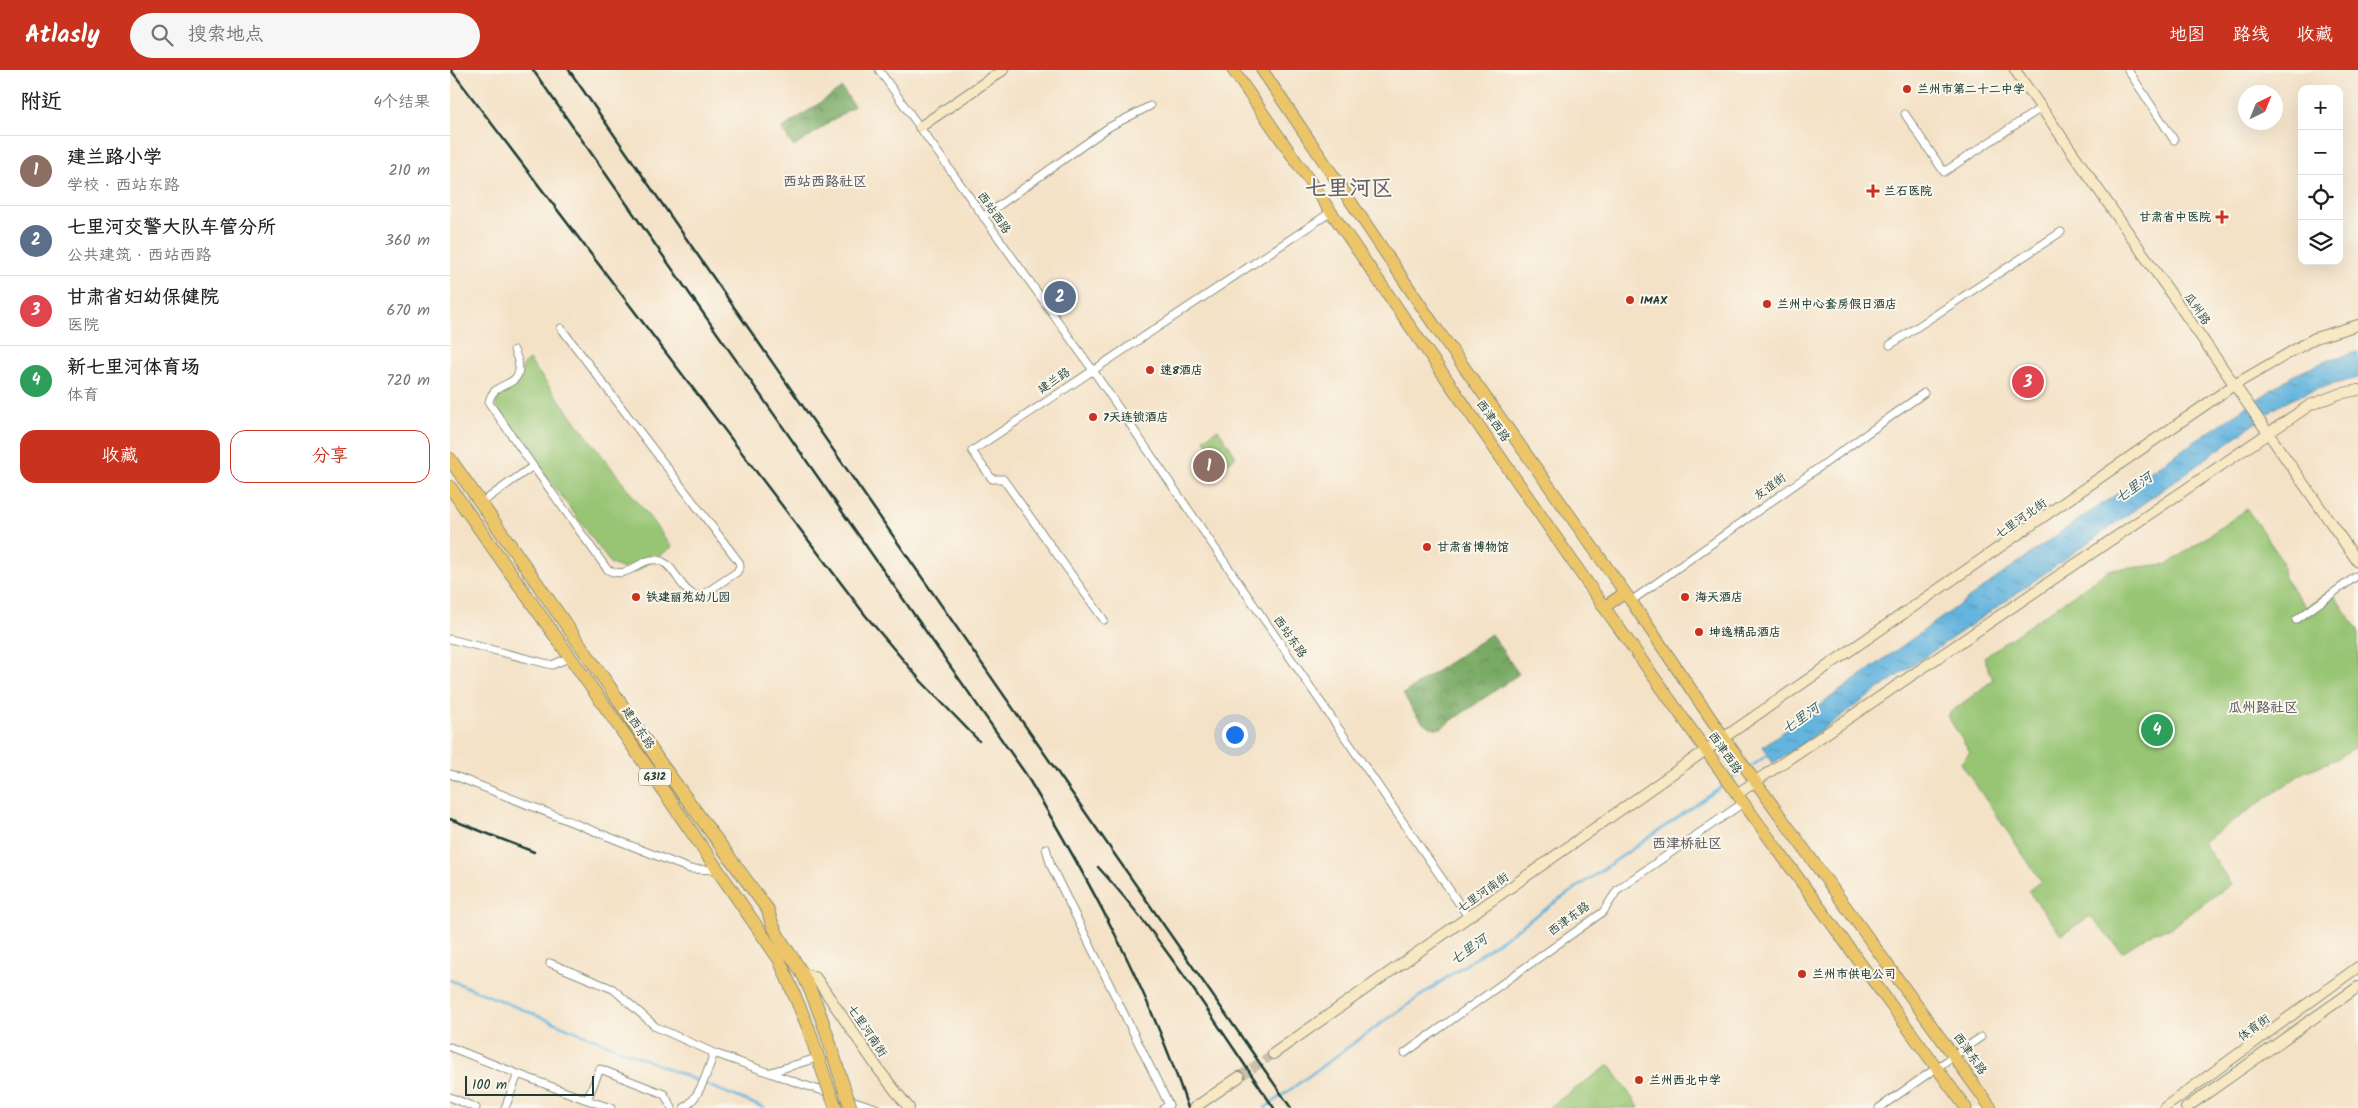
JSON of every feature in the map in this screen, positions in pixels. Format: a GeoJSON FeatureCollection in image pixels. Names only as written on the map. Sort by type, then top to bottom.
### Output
{"type":"FeatureCollection","features":[{"type":"Feature","properties":{"kind":"highway","name":"建西东路"},"geometry":{"type":"LineString","coordinates":[[450,460],[659,761],[768,910],[771,923],[802,973],[819,1011],[851,1108]]}},
{"type":"Feature","properties":{"kind":"highway","name":"建西东路"},"geometry":{"type":"LineString","coordinates":[[450,487],[571,657],[779,959],[808,1026],[817,1058],[836,1108]]}},
{"type":"Feature","properties":{"kind":"main road","name":"西津西路"},"geometry":{"type":"LineString","coordinates":[[1233,70],[1604,607],[1737,795]]}},
{"type":"Feature","properties":{"kind":"main road","name":"西津西路"},"geometry":{"type":"LineString","coordinates":[[1262,70],[1434,325],[1628,597],[1753,778]]}},
{"type":"Feature","properties":{"kind":"main road"},"geometry":{"type":"LineString","coordinates":[[1604,607],[1628,597]]}},
{"type":"Feature","properties":{"kind":"main road","name":"西津东路"},"geometry":{"type":"LineString","coordinates":[[1753,778],[1991,1108]]}},
{"type":"Feature","properties":{"kind":"main road"},"geometry":{"type":"LineString","coordinates":[[1737,795],[1938,1067],[1966,1108]]}},
{"type":"Feature","properties":{"kind":"street","name":"西站西路"},"geometry":{"type":"LineString","coordinates":[[879,70],[1092,369]]}},
{"type":"Feature","properties":{"kind":"street"},"geometry":{"type":"LineString","coordinates":[[920,127],[1003,70]]}},
{"type":"Feature","properties":{"kind":"street","name":"瓜州路"},"geometry":{"type":"LineString","coordinates":[[2015,70],[2358,562]]}},
{"type":"Feature","properties":{"kind":"street"},"geometry":{"type":"LineString","coordinates":[[2128,70],[2174,140]]}},
{"type":"Feature","properties":{"kind":"street"},"geometry":{"type":"LineString","coordinates":[[983,217],[1109,127],[1150,106]]}},
{"type":"Feature","properties":{"kind":"street"},"geometry":{"type":"LineString","coordinates":[[1905,114],[1944,172],[2041,108]]}},
{"type":"Feature","properties":{"kind":"street","name":"建兰路"},"geometry":{"type":"LineString","coordinates":[[1104,620],[1003,480],[992,479],[972,450],[1331,212]]}},
{"type":"Feature","properties":{"kind":"street"},"geometry":{"type":"LineString","coordinates":[[1890,345],[2061,232]]}},
{"type":"Feature","properties":{"kind":"street","name":"七里河北街"},"geometry":{"type":"LineString","coordinates":[[1706,750],[2234,385],[2315,338],[2358,325]]}},
{"type":"Feature","properties":{"kind":"street"},"geometry":{"type":"LineString","coordinates":[[514,350],[520,367],[519,374],[494,394],[489,403],[607,570],[615,575],[623,574],[654,560],[662,561],[688,592],[701,596],[737,572],[740,566],[739,562],[561,328]]}},
{"type":"Feature","properties":{"kind":"street","name":"西站东路"},"geometry":{"type":"LineString","coordinates":[[1092,369],[1469,918]]}},
{"type":"Feature","properties":{"kind":"street"},"geometry":{"type":"LineString","coordinates":[[1737,795],[1753,778],[2310,406],[2339,394],[2358,390]]}},
{"type":"Feature","properties":{"kind":"street","name":"友谊街"},"geometry":{"type":"LineString","coordinates":[[1628,597],[1924,393]]}},
{"type":"Feature","properties":{"kind":"street"},"geometry":{"type":"LineString","coordinates":[[481,503],[533,466]]}},
{"type":"Feature","properties":{"kind":"street"},"geometry":{"type":"LineString","coordinates":[[2296,620],[2358,575]]}},
{"type":"Feature","properties":{"kind":"street"},"geometry":{"type":"LineString","coordinates":[[450,639],[552,665],[571,657]]}},
{"type":"Feature","properties":{"kind":"street","name":"七里河南街"},"geometry":{"type":"LineString","coordinates":[[1274,1054],[1706,750]]}},
{"type":"Feature","properties":{"kind":"street"},"geometry":{"type":"LineString","coordinates":[[450,774],[690,869],[719,870]]}},
{"type":"Feature","properties":{"kind":"street","name":"西津东路"},"geometry":{"type":"LineString","coordinates":[[1405,1053],[1603,912],[1618,889],[1737,795]]}},
{"type":"Feature","properties":{"kind":"street"},"geometry":{"type":"LineString","coordinates":[[1046,848],[1051,866],[1169,1105],[1164,1108]]}},
{"type":"Feature","properties":{"kind":"street"},"geometry":{"type":"LineString","coordinates":[[550,963],[614,989],[656,1026],[713,1057],[771,1072],[801,1084],[876,1108]]}},
{"type":"Feature","properties":{"kind":"street","name":"体育街"},"geometry":{"type":"LineString","coordinates":[[2164,1108],[2358,968]]}},
{"type":"Feature","properties":{"kind":"street","name":"七里河南街"},"geometry":{"type":"LineString","coordinates":[[802,973],[816,978],[879,1070],[909,1108]]}},
{"type":"Feature","properties":{"kind":"street"},"geometry":{"type":"LineString","coordinates":[[2186,1108],[2358,987]]}},
{"type":"Feature","properties":{"kind":"street"},"geometry":{"type":"LineString","coordinates":[[1879,1108],[1981,1037]]}},
{"type":"Feature","properties":{"kind":"street"},"geometry":{"type":"LineString","coordinates":[[450,1048],[611,1108]]}},
{"type":"Feature","properties":{"kind":"street"},"geometry":{"type":"LineString","coordinates":[[684,1108],[695,1097],[713,1057]]}},
{"type":"Feature","properties":{"kind":"street"},"geometry":{"type":"LineString","coordinates":[[771,1072],[817,1058]]}},
{"type":"Feature","properties":{"kind":"street"},"geometry":{"type":"LineString","coordinates":[[587,1100],[600,1069],[664,1094],[672,1108]]}},
{"type":"Feature","properties":{"kind":"street"},"geometry":{"type":"LineString","coordinates":[[505,1108],[518,1074]]}},
{"type":"Feature","properties":{"kind":"street"},"geometry":{"type":"LineString","coordinates":[[1194,1108],[1239,1078]]}},
{"type":"Feature","properties":{"kind":"street"},"geometry":{"type":"LineString","coordinates":[[450,1098],[476,1108]]}},
{"type":"Feature","properties":{"kind":"green space"},"geometry":{"type":"Polygon","coordinates":[[[842,88],[854,106],[794,147],[781,129],[842,88]]]}},
{"type":"Feature","properties":{"kind":"green space"},"geometry":{"type":"Polygon","coordinates":[[[529,360],[672,547],[634,573],[611,564],[496,407],[497,397],[520,380],[524,364],[529,360]]]}},
{"type":"Feature","properties":{"kind":"green space"},"geometry":{"type":"Polygon","coordinates":[[[1218,429],[1236,457],[1222,467],[1204,439],[1218,429]]]}},
{"type":"Feature","properties":{"kind":"green space"},"geometry":{"type":"Polygon","coordinates":[[[2247,509],[2282,560],[2284,578],[2306,607],[2331,591],[2358,630],[2358,745],[2339,758],[2304,772],[2203,842],[2231,884],[2169,929],[2154,932],[2122,952],[2090,916],[2062,935],[2028,891],[2041,881],[1961,763],[1970,752],[1947,715],[1993,680],[1984,657],[2109,570],[2168,564],[2247,509]]]}},
{"type":"Feature","properties":{"kind":"green space"},"geometry":{"type":"Polygon","coordinates":[[[1491,634],[1519,674],[1441,728],[1428,726],[1414,712],[1403,694],[1491,634]]]}},
{"type":"Feature","properties":{"kind":"green space"},"geometry":{"type":"Polygon","coordinates":[[[1609,1065],[1639,1108],[1548,1108],[1609,1065]]]}},
{"type":"Feature","properties":{"kind":"water"},"geometry":{"type":"Polygon","coordinates":[[[2358,352],[2358,378],[2314,390],[2273,410],[2089,542],[1773,763],[1763,746],[2065,529],[2292,376],[2328,360],[2358,352]]]}},
{"type":"Feature","properties":{"kind":"waterway","name":"七里河"},"geometry":{"type":"LineString","coordinates":[[1749,768],[1769,754]]}},
{"type":"Feature","properties":{"kind":"waterway","name":"七里河"},"geometry":{"type":"LineString","coordinates":[[1730,780],[1744,771]]}},
{"type":"Feature","properties":{"kind":"waterway","name":"七里河"},"geometry":{"type":"LineString","coordinates":[[1265,1108],[1380,1024],[1726,784]]}},
{"type":"Feature","properties":{"kind":"waterway"},"geometry":{"type":"LineString","coordinates":[[450,980],[764,1108]]}},
{"type":"Feature","properties":{"kind":"tunnel"},"geometry":{"type":"LineString","coordinates":[[1239,1077],[1273,1054]]}},
{"type":"Feature","properties":{"kind":"railway"},"geometry":{"type":"LineString","coordinates":[[451,70],[866,616],[921,681],[979,741]]}},
{"type":"Feature","properties":{"kind":"railway"},"geometry":{"type":"LineString","coordinates":[[533,70],[1025,773],[1072,854],[1116,936],[1155,1021],[1188,1108]]}},
{"type":"Feature","properties":{"kind":"railway"},"geometry":{"type":"LineString","coordinates":[[569,70],[1291,1108]]}},
{"type":"Feature","properties":{"kind":"railway"},"geometry":{"type":"LineString","coordinates":[[450,819],[534,852]]}},
{"type":"Feature","properties":{"kind":"railway"},"geometry":{"type":"LineString","coordinates":[[1098,867],[1122,894],[1168,953],[1274,1108]]}},
{"type":"Feature","properties":{"kind":"place","name":"兰州市第二十二中学"},"geometry":{"type":"Point","coordinates":[1907,89]}},
{"type":"Feature","properties":{"kind":"place","name":"兰石医院"},"geometry":{"type":"Point","coordinates":[1873,191]}},
{"type":"Feature","properties":{"kind":"place","name":"甘肃省中医院"},"geometry":{"type":"Point","coordinates":[2222,217]}},
{"type":"Feature","properties":{"kind":"place","name":"七里河交警大队车管分所"},"geometry":{"type":"Point","coordinates":[1060,297]}},
{"type":"Feature","properties":{"kind":"place","name":"IMAX"},"geometry":{"type":"Point","coordinates":[1630,300]}},
{"type":"Feature","properties":{"kind":"place","name":"兰州中心套房假日酒店"},"geometry":{"type":"Point","coordinates":[1767,304]}},
{"type":"Feature","properties":{"kind":"place","name":"速8酒店"},"geometry":{"type":"Point","coordinates":[1150,370]}},
{"type":"Feature","properties":{"kind":"place","name":"甘肃省妇幼保健院"},"geometry":{"type":"Point","coordinates":[2028,382]}},
{"type":"Feature","properties":{"kind":"place","name":"7天连锁酒店"},"geometry":{"type":"Point","coordinates":[1093,417]}},
{"type":"Feature","properties":{"kind":"place","name":"建兰路小学"},"geometry":{"type":"Point","coordinates":[1209,466]}},
{"type":"Feature","properties":{"kind":"place","name":"甘肃省博物馆"},"geometry":{"type":"Point","coordinates":[1427,547]}},
{"type":"Feature","properties":{"kind":"place","name":"铁建丽苑幼儿园"},"geometry":{"type":"Point","coordinates":[636,597]}},
{"type":"Feature","properties":{"kind":"place","name":"海天酒店"},"geometry":{"type":"Point","coordinates":[1685,597]}},
{"type":"Feature","properties":{"kind":"place","name":"坤逸精品酒店"},"geometry":{"type":"Point","coordinates":[1699,632]}},
{"type":"Feature","properties":{"kind":"place","name":"新七里河体育场"},"geometry":{"type":"Point","coordinates":[2157,730]}},
{"type":"Feature","properties":{"kind":"place","name":"兰州市供电公司"},"geometry":{"type":"Point","coordinates":[1802,974]}},
{"type":"Feature","properties":{"kind":"place","name":"兰州西北中学"},"geometry":{"type":"Point","coordinates":[1639,1080]}},
{"type":"Feature","properties":{"kind":"district","name":"西站西路社区"},"geometry":{"type":"Point","coordinates":[825,182]}},
{"type":"Feature","properties":{"kind":"district","name":"七里河区"},"geometry":{"type":"Point","coordinates":[1349,189]}},
{"type":"Feature","properties":{"kind":"district","name":"瓜州路社区"},"geometry":{"type":"Point","coordinates":[2263,708]}},
{"type":"Feature","properties":{"kind":"district","name":"西津桥社区"},"geometry":{"type":"Point","coordinates":[1687,844]}}]}
